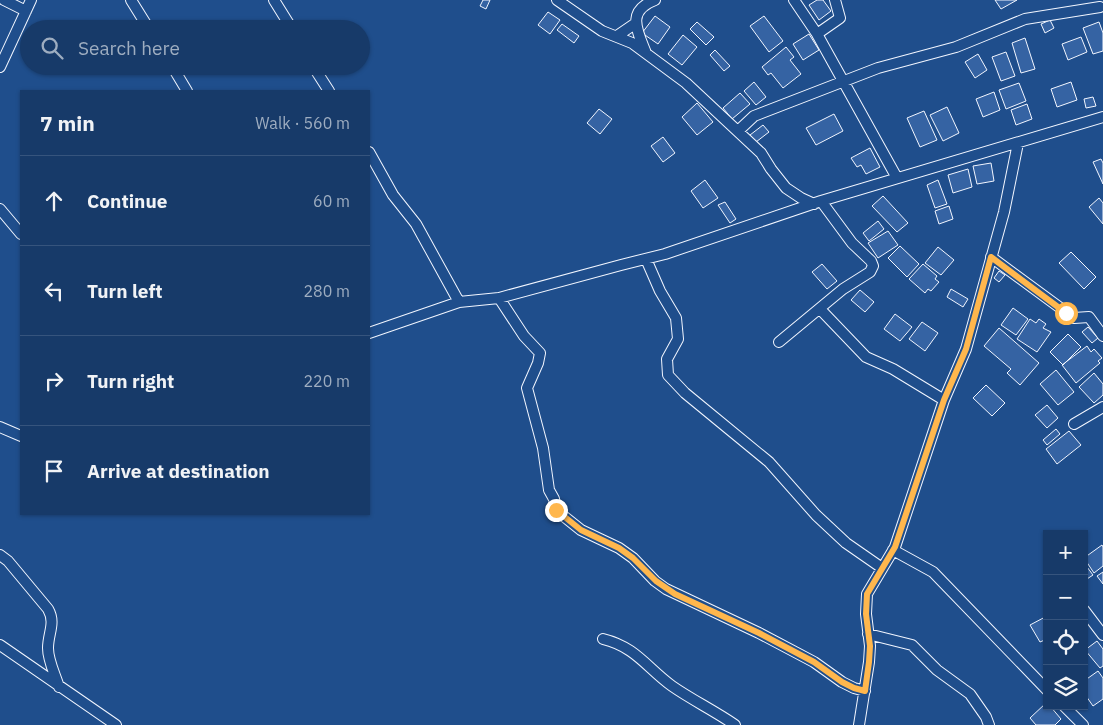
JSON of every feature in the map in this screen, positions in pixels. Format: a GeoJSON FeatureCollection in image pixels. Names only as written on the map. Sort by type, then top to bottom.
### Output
{"type":"FeatureCollection","features":[{"type":"Feature","properties":{"kind":"street"},"geometry":{"type":"LineString","coordinates":[[4,0],[26,11]]}},
{"type":"Feature","properties":{"kind":"street"},"geometry":{"type":"LineString","coordinates":[[22,20],[31,0]]}},
{"type":"Feature","properties":{"kind":"street"},"geometry":{"type":"LineString","coordinates":[[131,0],[143,20]]}},
{"type":"Feature","properties":{"kind":"street"},"geometry":{"type":"LineString","coordinates":[[274,0],[286,20]]}},
{"type":"Feature","properties":{"kind":"street"},"geometry":{"type":"LineString","coordinates":[[557,0],[602,31],[632,43],[686,83],[761,153],[770,169],[786,188],[801,198],[818,202],[852,243],[871,261],[870,272],[843,289],[779,342]]}},
{"type":"Feature","properties":{"kind":"street"},"geometry":{"type":"LineString","coordinates":[[646,53],[636,23],[641,6],[655,0]]}},
{"type":"Feature","properties":{"kind":"street"},"geometry":{"type":"LineString","coordinates":[[794,0],[817,34],[898,178]]}},
{"type":"Feature","properties":{"kind":"street"},"geometry":{"type":"LineString","coordinates":[[817,34],[840,18],[835,0]]}},
{"type":"Feature","properties":{"kind":"street"},"geometry":{"type":"LineString","coordinates":[[738,131],[754,116],[878,68],[956,47],[1025,19],[1100,8]]}},
{"type":"Feature","properties":{"kind":"street"},"geometry":{"type":"LineString","coordinates":[[617,36],[636,23]]}},
{"type":"Feature","properties":{"kind":"street"},"geometry":{"type":"LineString","coordinates":[[0,67],[20,24]]}},
{"type":"Feature","properties":{"kind":"street"},"geometry":{"type":"LineString","coordinates":[[177,75],[186,90]]}},
{"type":"Feature","properties":{"kind":"street"},"geometry":{"type":"LineString","coordinates":[[319,75],[329,90]]}},
{"type":"Feature","properties":{"kind":"street"},"geometry":{"type":"LineString","coordinates":[[370,333],[459,302],[499,298],[665,254],[818,202],[1103,117]]}},
{"type":"Feature","properties":{"kind":"street"},"geometry":{"type":"LineString","coordinates":[[859,725],[869,662],[866,614],[867,594],[893,550],[944,400],[966,349],[1004,212],[1018,142]]}},
{"type":"Feature","properties":{"kind":"street"},"geometry":{"type":"LineString","coordinates":[[370,154],[393,195],[416,224],[459,302]]}},
{"type":"Feature","properties":{"kind":"street"},"geometry":{"type":"LineString","coordinates":[[0,210],[20,233]]}},
{"type":"Feature","properties":{"kind":"street"},"geometry":{"type":"LineString","coordinates":[[991,257],[1074,318],[1089,317],[1103,336]]}},
{"type":"Feature","properties":{"kind":"street"},"geometry":{"type":"LineString","coordinates":[[646,259],[660,291],[676,318],[678,339],[668,359],[668,375],[685,394],[769,462],[816,515],[846,543],[882,568]]}},
{"type":"Feature","properties":{"kind":"street"},"geometry":{"type":"LineString","coordinates":[[499,298],[524,336],[540,353],[538,363],[527,388],[543,448],[549,490],[554,499],[556,510],[560,515],[581,530],[619,548],[633,558],[656,581],[675,594],[759,633],[814,662],[842,682],[865,691]]}},
{"type":"Feature","properties":{"kind":"street"},"geometry":{"type":"LineString","coordinates":[[820,309],[866,357],[893,368],[944,400]]}},
{"type":"Feature","properties":{"kind":"street"},"geometry":{"type":"LineString","coordinates":[[1074,424],[1103,407]]}},
{"type":"Feature","properties":{"kind":"street"},"geometry":{"type":"LineString","coordinates":[[0,427],[20,436]]}},
{"type":"Feature","properties":{"kind":"street"},"geometry":{"type":"LineString","coordinates":[[893,550],[933,572],[1043,686]]}},
{"type":"Feature","properties":{"kind":"street"},"geometry":{"type":"LineString","coordinates":[[0,555],[8,561],[48,609],[52,617],[48,649],[59,687]]}},
{"type":"Feature","properties":{"kind":"street"},"geometry":{"type":"LineString","coordinates":[[1088,615],[1103,635]]}},
{"type":"Feature","properties":{"kind":"street"},"geometry":{"type":"LineString","coordinates":[[868,634],[912,645],[937,670],[970,694],[986,717],[989,725]]}},
{"type":"Feature","properties":{"kind":"street"},"geometry":{"type":"LineString","coordinates":[[603,639],[617,642],[631,651],[670,684],[735,725]]}},
{"type":"Feature","properties":{"kind":"street"},"geometry":{"type":"LineString","coordinates":[[0,645],[116,725]]}},
{"type":"Feature","properties":{"kind":"street"},"geometry":{"type":"LineString","coordinates":[[1068,710],[1083,725]]}},
{"type":"Feature","properties":{"kind":"building"},"geometry":{"type":"Polygon","coordinates":[[[483,0],[490,0],[486,9],[480,6],[483,0]]]}},
{"type":"Feature","properties":{"kind":"building"},"geometry":{"type":"Polygon","coordinates":[[[817,0],[823,0],[831,11],[819,20],[809,5],[817,0]]]}},
{"type":"Feature","properties":{"kind":"building"},"geometry":{"type":"Polygon","coordinates":[[[995,0],[1017,0],[1001,9],[995,0]]]}},
{"type":"Feature","properties":{"kind":"building"},"geometry":{"type":"Polygon","coordinates":[[[548,12],[560,20],[550,34],[538,25],[548,12]]]}},
{"type":"Feature","properties":{"kind":"building"},"geometry":{"type":"Polygon","coordinates":[[[655,16],[670,27],[658,44],[642,33],[655,16]]]}},
{"type":"Feature","properties":{"kind":"building"},"geometry":{"type":"Polygon","coordinates":[[[764,16],[783,41],[769,52],[750,26],[764,16]]]}},
{"type":"Feature","properties":{"kind":"building"},"geometry":{"type":"Polygon","coordinates":[[[1050,20],[1054,28],[1045,33],[1041,24],[1050,20]]]}},
{"type":"Feature","properties":{"kind":"building"},"geometry":{"type":"Polygon","coordinates":[[[697,22],[714,37],[706,45],[690,29],[697,22]]]}},
{"type":"Feature","properties":{"kind":"building"},"geometry":{"type":"Polygon","coordinates":[[[1099,22],[1103,33],[1103,51],[1093,54],[1083,28],[1099,22]]]}},
{"type":"Feature","properties":{"kind":"building"},"geometry":{"type":"Polygon","coordinates":[[[562,24],[579,36],[574,43],[557,30],[562,24]]]}},
{"type":"Feature","properties":{"kind":"building"},"geometry":{"type":"Polygon","coordinates":[[[809,34],[819,50],[803,60],[793,44],[809,34]]]}},
{"type":"Feature","properties":{"kind":"building"},"geometry":{"type":"Polygon","coordinates":[[[683,35],[697,47],[682,65],[668,54],[683,35]]]}},
{"type":"Feature","properties":{"kind":"building"},"geometry":{"type":"Polygon","coordinates":[[[1081,37],[1087,52],[1068,60],[1062,44],[1081,37]]]}},
{"type":"Feature","properties":{"kind":"building"},"geometry":{"type":"Polygon","coordinates":[[[1025,38],[1035,69],[1021,73],[1012,43],[1025,38]]]}},
{"type":"Feature","properties":{"kind":"building"},"geometry":{"type":"Polygon","coordinates":[[[786,47],[794,57],[790,60],[801,74],[783,88],[771,73],[768,75],[762,67],[786,47]]]}},
{"type":"Feature","properties":{"kind":"building"},"geometry":{"type":"Polygon","coordinates":[[[715,50],[730,66],[724,71],[710,55],[715,50]]]}},
{"type":"Feature","properties":{"kind":"building"},"geometry":{"type":"Polygon","coordinates":[[[1006,52],[1015,76],[1001,81],[992,57],[1006,52]]]}},
{"type":"Feature","properties":{"kind":"building"},"geometry":{"type":"Polygon","coordinates":[[[978,54],[987,70],[975,78],[965,62],[978,54]]]}},
{"type":"Feature","properties":{"kind":"building"},"geometry":{"type":"Polygon","coordinates":[[[754,82],[766,97],[756,105],[744,91],[754,82]]]}},
{"type":"Feature","properties":{"kind":"building"},"geometry":{"type":"Polygon","coordinates":[[[1071,82],[1077,100],[1057,107],[1051,89],[1071,82]]]}},
{"type":"Feature","properties":{"kind":"building"},"geometry":{"type":"Polygon","coordinates":[[[1019,83],[1026,101],[1006,109],[999,90],[1019,83]]]}},
{"type":"Feature","properties":{"kind":"building"},"geometry":{"type":"Polygon","coordinates":[[[994,92],[1000,110],[983,117],[976,99],[994,92]]]}},
{"type":"Feature","properties":{"kind":"building"},"geometry":{"type":"Polygon","coordinates":[[[740,93],[750,104],[732,119],[723,108],[740,93]]]}},
{"type":"Feature","properties":{"kind":"building"},"geometry":{"type":"Polygon","coordinates":[[[1093,97],[1096,106],[1086,108],[1084,99],[1093,97]]]}},
{"type":"Feature","properties":{"kind":"building"},"geometry":{"type":"Polygon","coordinates":[[[697,103],[713,122],[697,135],[682,117],[697,103]]]}},
{"type":"Feature","properties":{"kind":"building"},"geometry":{"type":"Polygon","coordinates":[[[1027,104],[1032,119],[1016,125],[1011,110],[1027,104]]]}},
{"type":"Feature","properties":{"kind":"building"},"geometry":{"type":"Polygon","coordinates":[[[947,107],[959,133],[943,141],[930,115],[947,107]]]}},
{"type":"Feature","properties":{"kind":"building"},"geometry":{"type":"Polygon","coordinates":[[[599,109],[612,119],[600,134],[587,123],[599,109]]]}},
{"type":"Feature","properties":{"kind":"building"},"geometry":{"type":"Polygon","coordinates":[[[924,111],[937,140],[920,147],[907,118],[924,111]]]}},
{"type":"Feature","properties":{"kind":"building"},"geometry":{"type":"Polygon","coordinates":[[[834,114],[843,131],[816,145],[806,128],[834,114]]]}},
{"type":"Feature","properties":{"kind":"building"},"geometry":{"type":"Polygon","coordinates":[[[763,125],[769,132],[756,142],[750,135],[763,125]]]}},
{"type":"Feature","properties":{"kind":"building"},"geometry":{"type":"Polygon","coordinates":[[[663,137],[675,153],[663,162],[651,146],[663,137]]]}},
{"type":"Feature","properties":{"kind":"building"},"geometry":{"type":"Polygon","coordinates":[[[870,148],[880,167],[866,174],[861,165],[857,167],[851,158],[870,148]]]}},
{"type":"Feature","properties":{"kind":"building"},"geometry":{"type":"Polygon","coordinates":[[[1101,159],[1103,163],[1103,184],[1093,162],[1101,159]]]}},
{"type":"Feature","properties":{"kind":"building"},"geometry":{"type":"Polygon","coordinates":[[[991,163],[994,181],[977,184],[973,166],[991,163]]]}},
{"type":"Feature","properties":{"kind":"building"},"geometry":{"type":"Polygon","coordinates":[[[968,169],[972,187],[953,193],[948,175],[968,169]]]}},
{"type":"Feature","properties":{"kind":"building"},"geometry":{"type":"Polygon","coordinates":[[[705,180],[718,198],[703,208],[691,191],[705,180]]]}},
{"type":"Feature","properties":{"kind":"building"},"geometry":{"type":"Polygon","coordinates":[[[938,180],[947,204],[935,208],[927,185],[938,180]]]}},
{"type":"Feature","properties":{"kind":"building"},"geometry":{"type":"Polygon","coordinates":[[[883,196],[908,223],[897,232],[872,206],[883,196]]]}},
{"type":"Feature","properties":{"kind":"building"},"geometry":{"type":"Polygon","coordinates":[[[1099,198],[1103,203],[1103,224],[1089,207],[1099,198]]]}},
{"type":"Feature","properties":{"kind":"building"},"geometry":{"type":"Polygon","coordinates":[[[725,202],[736,219],[730,223],[718,205],[725,202]]]}},
{"type":"Feature","properties":{"kind":"building"},"geometry":{"type":"Polygon","coordinates":[[[949,206],[953,219],[939,224],[935,211],[949,206]]]}},
{"type":"Feature","properties":{"kind":"building"},"geometry":{"type":"Polygon","coordinates":[[[878,221],[884,229],[869,241],[863,233],[878,221]]]}},
{"type":"Feature","properties":{"kind":"building"},"geometry":{"type":"Polygon","coordinates":[[[888,231],[898,245],[878,258],[868,243],[888,231]]]}},
{"type":"Feature","properties":{"kind":"building"},"geometry":{"type":"Polygon","coordinates":[[[900,246],[919,264],[907,277],[888,258],[900,246]]]}},
{"type":"Feature","properties":{"kind":"building"},"geometry":{"type":"Polygon","coordinates":[[[938,247],[954,260],[941,275],[925,263],[938,247]]]}},
{"type":"Feature","properties":{"kind":"building"},"geometry":{"type":"Polygon","coordinates":[[[1071,252],[1096,277],[1084,289],[1059,263],[1071,252]]]}},
{"type":"Feature","properties":{"kind":"building"},"geometry":{"type":"Polygon","coordinates":[[[822,264],[837,281],[827,289],[812,272],[822,264]]]}},
{"type":"Feature","properties":{"kind":"building"},"geometry":{"type":"Polygon","coordinates":[[[923,264],[937,276],[935,279],[939,282],[931,291],[928,289],[925,293],[909,279],[923,264]]]}},
{"type":"Feature","properties":{"kind":"building"},"geometry":{"type":"Polygon","coordinates":[[[999,271],[1005,275],[999,282],[994,278],[999,271]]]}},
{"type":"Feature","properties":{"kind":"building"},"geometry":{"type":"Polygon","coordinates":[[[951,289],[968,299],[963,307],[947,297],[951,289]]]}},
{"type":"Feature","properties":{"kind":"building"},"geometry":{"type":"Polygon","coordinates":[[[860,290],[874,302],[865,312],[851,300],[860,290]]]}},
{"type":"Feature","properties":{"kind":"building"},"geometry":{"type":"Polygon","coordinates":[[[1013,308],[1028,319],[1016,335],[1001,325],[1013,308]]]}},
{"type":"Feature","properties":{"kind":"building"},"geometry":{"type":"Polygon","coordinates":[[[895,314],[912,327],[900,341],[884,329],[895,314]]]}},
{"type":"Feature","properties":{"kind":"building"},"geometry":{"type":"Polygon","coordinates":[[[1030,319],[1036,323],[1039,319],[1046,324],[1043,328],[1051,332],[1037,352],[1017,339],[1030,319]]]}},
{"type":"Feature","properties":{"kind":"building"},"geometry":{"type":"Polygon","coordinates":[[[922,322],[938,333],[925,351],[909,339],[922,322]]]}},
{"type":"Feature","properties":{"kind":"building"},"geometry":{"type":"Polygon","coordinates":[[[1088,327],[1098,338],[1092,343],[1082,332],[1088,327]]]}},
{"type":"Feature","properties":{"kind":"building"},"geometry":{"type":"Polygon","coordinates":[[[999,328],[1039,363],[1020,385],[1007,373],[1011,369],[984,346],[999,328]]]}},
{"type":"Feature","properties":{"kind":"building"},"geometry":{"type":"Polygon","coordinates":[[[1068,334],[1081,347],[1063,365],[1050,352],[1068,334]]]}},
{"type":"Feature","properties":{"kind":"building"},"geometry":{"type":"Polygon","coordinates":[[[1087,346],[1091,352],[1094,349],[1102,358],[1098,361],[1100,363],[1076,383],[1062,365],[1087,346]]]}},
{"type":"Feature","properties":{"kind":"building"},"geometry":{"type":"Polygon","coordinates":[[[1056,370],[1074,392],[1058,405],[1040,384],[1056,370]]]}},
{"type":"Feature","properties":{"kind":"building"},"geometry":{"type":"Polygon","coordinates":[[[1094,373],[1103,384],[1103,395],[1094,403],[1079,387],[1094,373]]]}},
{"type":"Feature","properties":{"kind":"building"},"geometry":{"type":"Polygon","coordinates":[[[986,385],[1005,403],[992,416],[973,398],[986,385]]]}},
{"type":"Feature","properties":{"kind":"building"},"geometry":{"type":"Polygon","coordinates":[[[1047,405],[1058,418],[1047,428],[1035,415],[1047,405]]]}},
{"type":"Feature","properties":{"kind":"building"},"geometry":{"type":"Polygon","coordinates":[[[1056,429],[1060,434],[1047,445],[1043,440],[1056,429]]]}},
{"type":"Feature","properties":{"kind":"building"},"geometry":{"type":"Polygon","coordinates":[[[1069,431],[1081,445],[1057,464],[1046,449],[1069,431]]]}},
{"type":"Feature","properties":{"kind":"building"},"geometry":{"type":"Polygon","coordinates":[[[1102,545],[1103,566],[1094,573],[1088,564],[1088,555],[1102,545]]]}},
{"type":"Feature","properties":{"kind":"building"},"geometry":{"type":"Polygon","coordinates":[[[1088,568],[1093,575],[1088,578],[1088,568]]]}},
{"type":"Feature","properties":{"kind":"building"},"geometry":{"type":"Polygon","coordinates":[[[1103,572],[1103,584],[1097,576],[1103,572]]]}},
{"type":"Feature","properties":{"kind":"building"},"geometry":{"type":"Polygon","coordinates":[[[1043,618],[1043,641],[1040,642],[1030,625],[1043,618]]]}},
{"type":"Feature","properties":{"kind":"building"},"geometry":{"type":"Polygon","coordinates":[[[1097,641],[1103,649],[1103,666],[1100,668],[1088,654],[1088,648],[1097,641]]]}},
{"type":"Feature","properties":{"kind":"building"},"geometry":{"type":"Polygon","coordinates":[[[1098,671],[1103,678],[1103,699],[1093,706],[1088,699],[1088,678],[1098,671]]]}},
{"type":"Feature","properties":{"kind":"building"},"geometry":{"type":"Polygon","coordinates":[[[1043,706],[1043,710],[1053,710],[1061,719],[1055,725],[1036,725],[1030,718],[1043,706]]]}},
{"type":"Feature","properties":{"kind":"route"},"geometry":{"type":"LineString","coordinates":[[556,510],[581,530],[619,548],[633,558],[656,581],[675,594],[759,633],[814,662],[842,682],[865,691],[870,646],[866,614],[867,594],[895,547],[944,400],[966,349],[991,257],[1066,313]]}}]}
